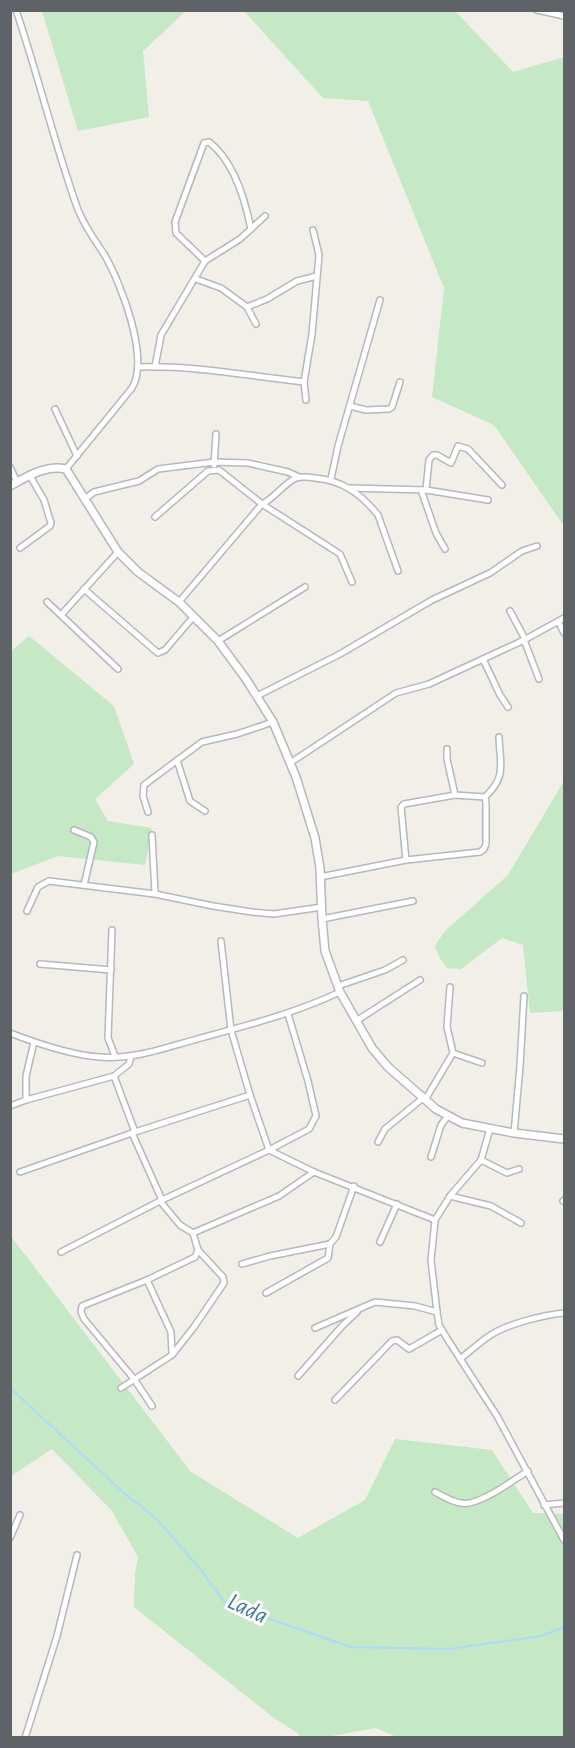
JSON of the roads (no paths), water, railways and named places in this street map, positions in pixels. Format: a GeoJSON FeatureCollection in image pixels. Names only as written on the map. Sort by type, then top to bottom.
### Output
{"type":"FeatureCollection","features":[{"type":"Feature","properties":{"kind":"street"},"geometry":{"type":"LineString","coordinates":[[16,10],[78,209],[104,255],[130,319],[138,367],[137,380],[132,388],[66,469]]}},
{"type":"Feature","properties":{"kind":"street"},"geometry":{"type":"LineString","coordinates":[[537,10],[564,16]]}},
{"type":"Feature","properties":{"kind":"street"},"geometry":{"type":"LineString","coordinates":[[205,261],[176,233],[175,228],[175,222],[204,143],[209,142],[225,159],[243,197],[251,229]]}},
{"type":"Feature","properties":{"kind":"street"},"geometry":{"type":"LineString","coordinates":[[155,367],[161,336],[205,261],[240,239],[265,216]]}},
{"type":"Feature","properties":{"kind":"street"},"geometry":{"type":"LineString","coordinates":[[306,400],[304,382],[312,334],[319,255],[313,230]]}},
{"type":"Feature","properties":{"kind":"street"},"geometry":{"type":"LineString","coordinates":[[247,307],[267,299],[297,281],[316,276]]}},
{"type":"Feature","properties":{"kind":"street"},"geometry":{"type":"LineString","coordinates":[[196,279],[221,288],[247,307],[256,324]]}},
{"type":"Feature","properties":{"kind":"street"},"geometry":{"type":"LineString","coordinates":[[331,479],[338,446],[380,300]]}},
{"type":"Feature","properties":{"kind":"street"},"geometry":{"type":"LineString","coordinates":[[138,367],[304,382]]}},
{"type":"Feature","properties":{"kind":"street"},"geometry":{"type":"LineString","coordinates":[[350,406],[366,410],[390,409],[400,382]]}},
{"type":"Feature","properties":{"kind":"street"},"geometry":{"type":"LineString","coordinates":[[55,409],[77,456]]}},
{"type":"Feature","properties":{"kind":"street"},"geometry":{"type":"LineString","coordinates":[[215,469],[216,434]]}},
{"type":"Feature","properties":{"kind":"street"},"geometry":{"type":"LineString","coordinates":[[445,549],[436,533],[424,490],[431,457],[437,455],[451,463],[456,447],[468,449],[502,485]]}},
{"type":"Feature","properties":{"kind":"street"},"geometry":{"type":"LineString","coordinates":[[85,499],[94,492],[139,481],[158,469],[214,462],[248,463],[288,472],[299,477],[331,479],[349,488],[378,515],[398,571]]}},
{"type":"Feature","properties":{"kind":"street"},"geometry":{"type":"LineString","coordinates":[[10,467],[14,484],[45,469],[57,467],[66,469],[118,552],[138,572],[194,616],[218,641],[257,696],[273,722],[290,763],[315,838],[325,951],[339,989],[356,1021],[372,1048],[387,1067],[435,1109],[462,1123],[514,1133],[564,1139]]}},
{"type":"Feature","properties":{"kind":"street"},"geometry":{"type":"LineString","coordinates":[[155,517],[208,471],[215,469],[225,474],[262,504],[340,554],[352,582]]}},
{"type":"Feature","properties":{"kind":"street"},"geometry":{"type":"LineString","coordinates":[[20,548],[51,523],[44,501],[30,476]]}},
{"type":"Feature","properties":{"kind":"street"},"geometry":{"type":"LineString","coordinates":[[179,602],[262,504],[272,499],[291,481],[299,477]]}},
{"type":"Feature","properties":{"kind":"street"},"geometry":{"type":"LineString","coordinates":[[349,488],[424,490],[488,500]]}},
{"type":"Feature","properties":{"kind":"street"},"geometry":{"type":"LineString","coordinates":[[257,696],[340,654],[432,600],[490,573],[522,551],[537,546]]}},
{"type":"Feature","properties":{"kind":"street"},"geometry":{"type":"LineString","coordinates":[[61,615],[118,552]]}},
{"type":"Feature","properties":{"kind":"street"},"geometry":{"type":"LineString","coordinates":[[218,641],[305,588]]}},
{"type":"Feature","properties":{"kind":"street"},"geometry":{"type":"LineString","coordinates":[[84,589],[158,652],[165,650],[194,616]]}},
{"type":"Feature","properties":{"kind":"street"},"geometry":{"type":"LineString","coordinates":[[47,603],[118,669]]}},
{"type":"Feature","properties":{"kind":"street"},"geometry":{"type":"LineString","coordinates":[[510,611],[539,679]]}},
{"type":"Feature","properties":{"kind":"street"},"geometry":{"type":"LineString","coordinates":[[290,763],[396,693],[429,684],[524,640],[561,620],[564,633]]}},
{"type":"Feature","properties":{"kind":"street"},"geometry":{"type":"LineString","coordinates":[[483,659],[508,707]]}},
{"type":"Feature","properties":{"kind":"street"},"geometry":{"type":"LineString","coordinates":[[148,812],[143,795],[144,785],[202,742],[273,722]]}},
{"type":"Feature","properties":{"kind":"street"},"geometry":{"type":"LineString","coordinates":[[406,860],[401,807],[409,802],[455,795],[485,797],[496,786],[500,776],[499,736]]}},
{"type":"Feature","properties":{"kind":"street"},"geometry":{"type":"LineString","coordinates":[[447,749],[455,795]]}},
{"type":"Feature","properties":{"kind":"street"},"geometry":{"type":"LineString","coordinates":[[177,760],[190,801],[204,811]]}},
{"type":"Feature","properties":{"kind":"street"},"geometry":{"type":"LineString","coordinates":[[320,877],[406,860],[480,852],[484,849],[485,797]]}},
{"type":"Feature","properties":{"kind":"street"},"geometry":{"type":"LineString","coordinates":[[74,830],[91,837],[94,842],[84,885]]}},
{"type":"Feature","properties":{"kind":"street"},"geometry":{"type":"LineString","coordinates":[[152,835],[155,894]]}},
{"type":"Feature","properties":{"kind":"street"},"geometry":{"type":"LineString","coordinates":[[27,911],[38,887],[49,881],[155,894],[213,906],[274,914],[322,907]]}},
{"type":"Feature","properties":{"kind":"street"},"geometry":{"type":"LineString","coordinates":[[322,919],[413,901]]}},
{"type":"Feature","properties":{"kind":"street"},"geometry":{"type":"LineString","coordinates":[[112,930],[108,1038],[115,1056]]}},
{"type":"Feature","properties":{"kind":"street"},"geometry":{"type":"LineString","coordinates":[[221,941],[231,1029],[269,1150],[314,1172],[435,1220]]}},
{"type":"Feature","properties":{"kind":"street"},"geometry":{"type":"LineString","coordinates":[[10,1033],[34,1042],[99,1057],[131,1057],[288,1014],[404,960]]}},
{"type":"Feature","properties":{"kind":"street"},"geometry":{"type":"LineString","coordinates":[[40,964],[111,970]]}},
{"type":"Feature","properties":{"kind":"street"},"geometry":{"type":"LineString","coordinates":[[356,1021],[420,980]]}},
{"type":"Feature","properties":{"kind":"street"},"geometry":{"type":"LineString","coordinates":[[378,1142],[385,1129],[394,1120],[424,1099],[453,1053],[447,1027],[450,987]]}},
{"type":"Feature","properties":{"kind":"street"},"geometry":{"type":"LineString","coordinates":[[514,1133],[524,996]]}},
{"type":"Feature","properties":{"kind":"street"},"geometry":{"type":"LineString","coordinates":[[61,1252],[161,1200],[309,1129],[316,1116],[288,1014]]}},
{"type":"Feature","properties":{"kind":"street"},"geometry":{"type":"LineString","coordinates":[[26,1100],[26,1076],[34,1042]]}},
{"type":"Feature","properties":{"kind":"street"},"geometry":{"type":"LineString","coordinates":[[453,1053],[482,1063]]}},
{"type":"Feature","properties":{"kind":"street"},"geometry":{"type":"LineString","coordinates":[[10,1106],[114,1076],[129,1064],[131,1057]]}},
{"type":"Feature","properties":{"kind":"street"},"geometry":{"type":"LineString","coordinates":[[114,1076],[161,1200],[180,1225],[193,1233],[198,1250],[224,1277],[224,1283],[194,1328],[172,1355],[121,1388]]}},
{"type":"Feature","properties":{"kind":"street"},"geometry":{"type":"LineString","coordinates":[[20,1172],[250,1095]]}},
{"type":"Feature","properties":{"kind":"street"},"geometry":{"type":"LineString","coordinates":[[431,1157],[441,1125],[448,1116]]}},
{"type":"Feature","properties":{"kind":"street"},"geometry":{"type":"LineString","coordinates":[[490,1129],[481,1161],[450,1196],[435,1220],[431,1260],[437,1312],[442,1330],[497,1416],[564,1540]]}},
{"type":"Feature","properties":{"kind":"street"},"geometry":{"type":"LineString","coordinates":[[481,1161],[507,1173],[519,1169]]}},
{"type":"Feature","properties":{"kind":"street"},"geometry":{"type":"LineString","coordinates":[[193,1233],[279,1196],[314,1172]]}},
{"type":"Feature","properties":{"kind":"street"},"geometry":{"type":"LineString","coordinates":[[266,1293],[328,1258],[330,1244],[336,1237],[354,1186]]}},
{"type":"Feature","properties":{"kind":"street"},"geometry":{"type":"LineString","coordinates":[[450,1196],[490,1206],[521,1223]]}},
{"type":"Feature","properties":{"kind":"street"},"geometry":{"type":"LineString","coordinates":[[380,1242],[397,1204]]}},
{"type":"Feature","properties":{"kind":"street"},"geometry":{"type":"LineString","coordinates":[[242,1264],[330,1244]]}},
{"type":"Feature","properties":{"kind":"street"},"geometry":{"type":"LineString","coordinates":[[152,1406],[134,1379],[84,1319],[81,1312],[82,1306],[147,1280],[195,1257],[198,1250]]}},
{"type":"Feature","properties":{"kind":"street"},"geometry":{"type":"LineString","coordinates":[[147,1280],[171,1332],[172,1355]]}},
{"type":"Feature","properties":{"kind":"street"},"geometry":{"type":"LineString","coordinates":[[315,1328],[375,1302],[415,1306],[437,1312]]}},
{"type":"Feature","properties":{"kind":"street"},"geometry":{"type":"LineString","coordinates":[[298,1376],[343,1325],[361,1309]]}},
{"type":"Feature","properties":{"kind":"street"},"geometry":{"type":"LineString","coordinates":[[460,1359],[489,1336],[502,1329],[564,1312]]}},
{"type":"Feature","properties":{"kind":"street"},"geometry":{"type":"LineString","coordinates":[[335,1400],[392,1341],[397,1340],[409,1349],[442,1330]]}},
{"type":"Feature","properties":{"kind":"street"},"geometry":{"type":"LineString","coordinates":[[435,1492],[461,1504],[470,1503],[481,1500],[528,1471]]}},
{"type":"Feature","properties":{"kind":"street"},"geometry":{"type":"LineString","coordinates":[[544,1505],[564,1503]]}},
{"type":"Feature","properties":{"kind":"street"},"geometry":{"type":"LineString","coordinates":[[10,1538],[20,1515]]}},
{"type":"Feature","properties":{"kind":"street"},"geometry":{"type":"LineString","coordinates":[[25,1737],[57,1636],[77,1555]]}},
{"type":"Feature","properties":{"kind":"waterway","name":"Lada"},"geometry":{"type":"LineString","coordinates":[[10,1388],[124,1493],[158,1520],[200,1569],[226,1604],[351,1647],[449,1649],[541,1636],[564,1627]]}}]}
